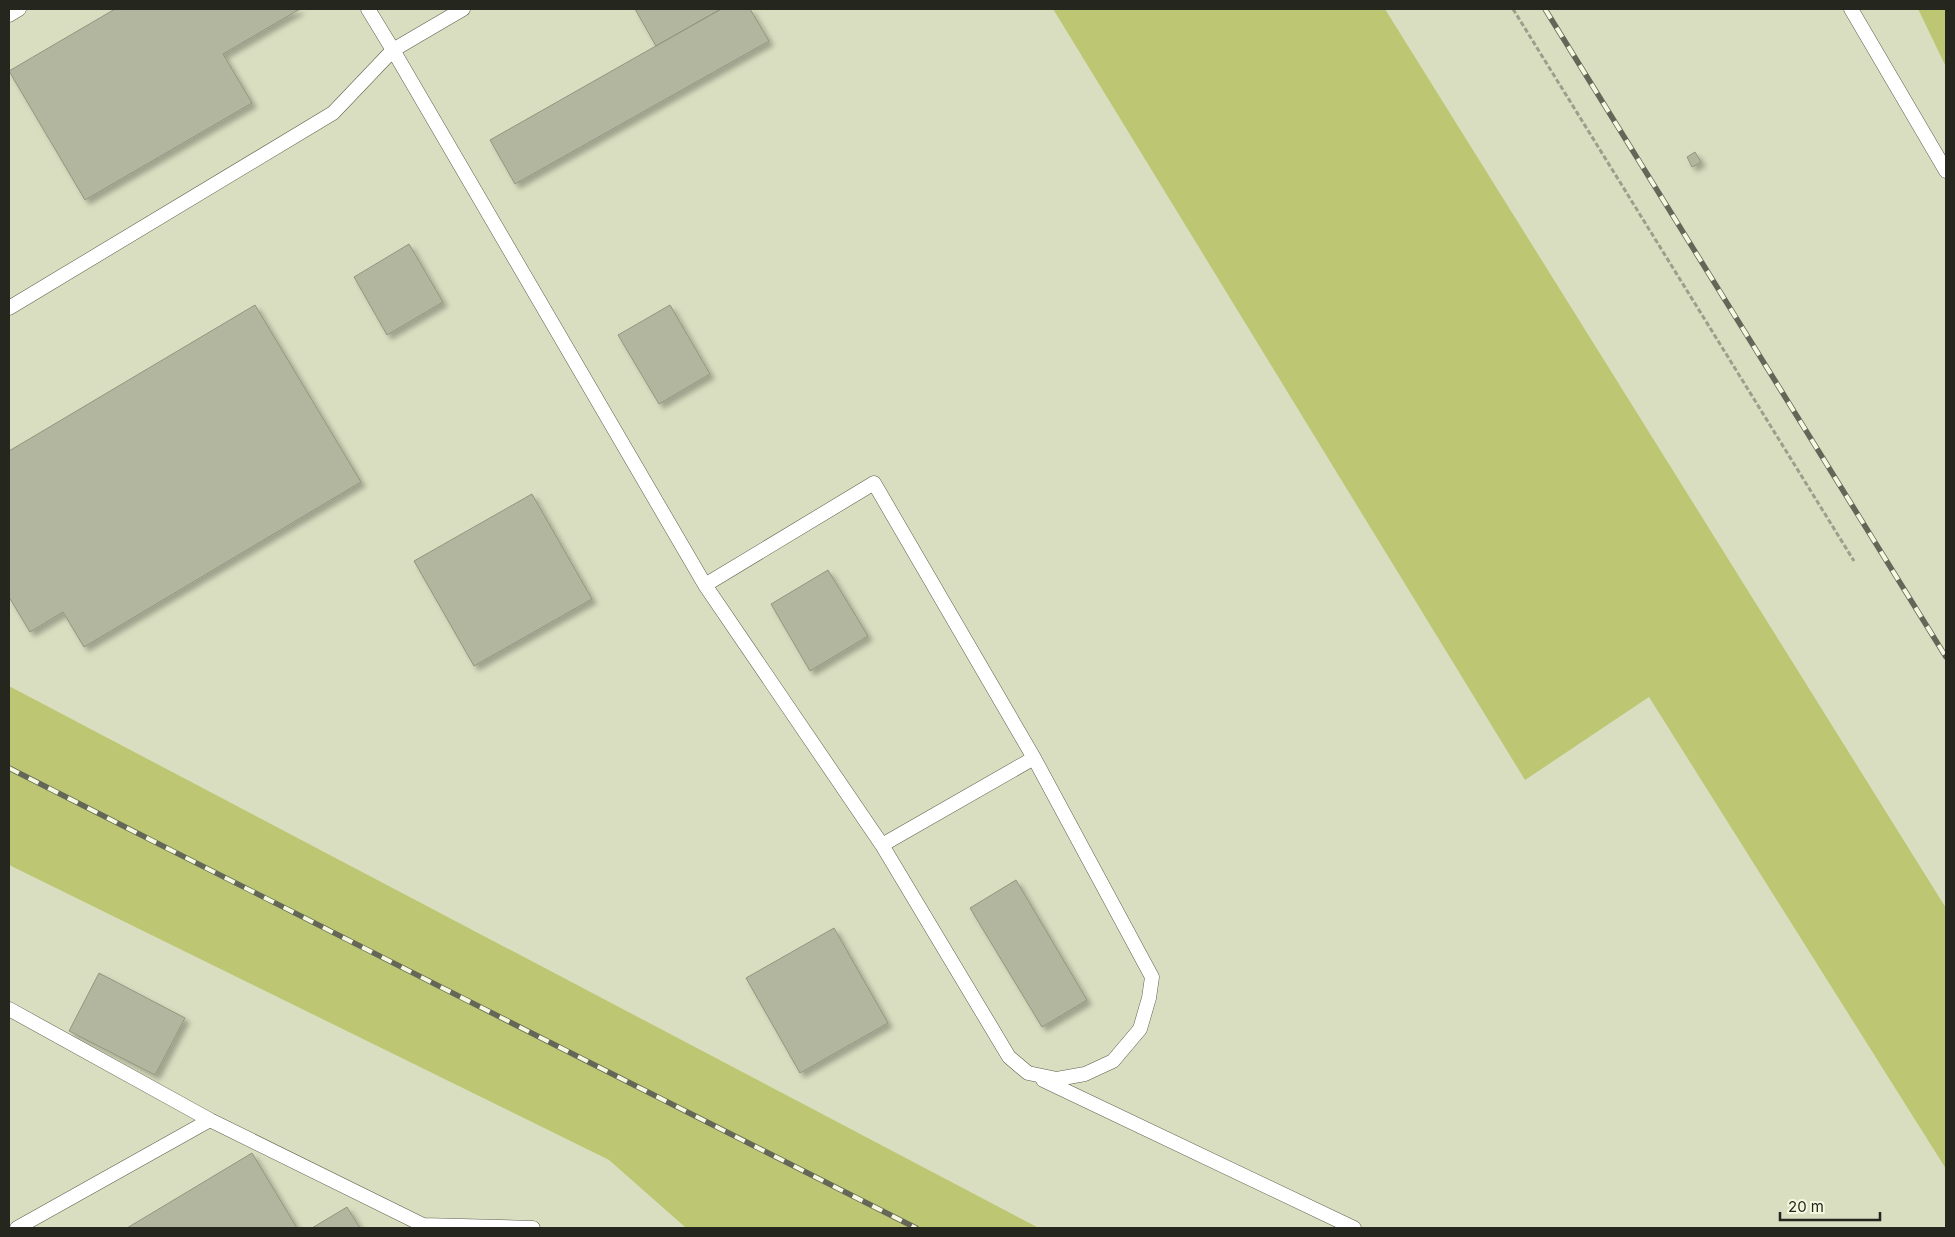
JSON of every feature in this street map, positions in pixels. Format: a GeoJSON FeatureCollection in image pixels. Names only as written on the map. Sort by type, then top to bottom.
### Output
{"type":"FeatureCollection","features":[{"type":"Feature","properties":{"kind":"lane"},"geometry":{"type":"LineString","coordinates":[[9,15],[19,9]]}},
{"type":"Feature","properties":{"kind":"lane"},"geometry":{"type":"LineString","coordinates":[[368,9],[705,585],[882,845],[1009,1057],[1028,1073],[1354,1228]]}},
{"type":"Feature","properties":{"kind":"lane"},"geometry":{"type":"LineString","coordinates":[[9,308],[333,113],[393,50],[463,9]]}},
{"type":"Feature","properties":{"kind":"lane"},"geometry":{"type":"LineString","coordinates":[[1851,9],[1946,171]]}},
{"type":"Feature","properties":{"kind":"lane"},"geometry":{"type":"LineString","coordinates":[[705,585],[874,483],[1034,758],[1152,978],[1149,998],[1140,1029],[1113,1060],[1086,1074],[1057,1079],[1028,1073]]}},
{"type":"Feature","properties":{"kind":"lane"},"geometry":{"type":"LineString","coordinates":[[882,845],[1034,758]]}},
{"type":"Feature","properties":{"kind":"lane"},"geometry":{"type":"LineString","coordinates":[[9,1009],[210,1120],[423,1227],[534,1228]]}},
{"type":"Feature","properties":{"kind":"lane"},"geometry":{"type":"LineString","coordinates":[[17,1228],[210,1120]]}},
{"type":"Feature","properties":{"kind":"path"},"geometry":{"type":"LineString","coordinates":[[1513,9],[1854,561]]}},
{"type":"Feature","properties":{"kind":"shaded area"},"geometry":{"type":"Polygon","coordinates":[[[9,9],[1053,9],[1525,779],[1649,696],[1946,1169],[1946,1228],[1039,1228],[9,686],[9,9]]]}},
{"type":"Feature","properties":{"kind":"shaded area"},"geometry":{"type":"Polygon","coordinates":[[[1385,9],[1918,9],[1946,67],[1946,908],[1385,9]]]}},
{"type":"Feature","properties":{"kind":"shaded area"},"geometry":{"type":"Polygon","coordinates":[[[9,865],[609,1160],[686,1228],[9,1228],[9,865]]]}},
{"type":"Feature","properties":{"kind":"green space"},"geometry":{"type":"Polygon","coordinates":[[[1053,9],[1385,9],[1946,908],[1946,1169],[1649,697],[1525,780],[1053,9]]]}},
{"type":"Feature","properties":{"kind":"green space"},"geometry":{"type":"Polygon","coordinates":[[[1918,9],[1946,9],[1946,67],[1918,9]]]}},
{"type":"Feature","properties":{"kind":"green space"},"geometry":{"type":"Polygon","coordinates":[[[9,686],[1039,1228],[686,1228],[609,1160],[9,865],[9,686]]]}},
{"type":"Feature","properties":{"kind":"building"},"geometry":{"type":"Polygon","coordinates":[[[115,9],[300,9],[223,54],[252,103],[85,200],[9,71],[115,9]]]}},
{"type":"Feature","properties":{"kind":"building"},"geometry":{"type":"Polygon","coordinates":[[[635,9],[721,9],[656,46],[635,9]]]}},
{"type":"Feature","properties":{"kind":"building"},"geometry":{"type":"Polygon","coordinates":[[[721,9],[750,9],[769,41],[515,184],[490,140],[721,9]]]}},
{"type":"Feature","properties":{"kind":"building"},"geometry":{"type":"Polygon","coordinates":[[[1695,152],[1701,162],[1692,167],[1687,157],[1695,152]]]}},
{"type":"Feature","properties":{"kind":"building"},"geometry":{"type":"Polygon","coordinates":[[[409,244],[443,302],[387,335],[354,277],[409,244]]]}},
{"type":"Feature","properties":{"kind":"building"},"geometry":{"type":"Polygon","coordinates":[[[255,305],[361,482],[84,647],[63,612],[30,632],[9,597],[9,451],[255,305]]]}},
{"type":"Feature","properties":{"kind":"building"},"geometry":{"type":"Polygon","coordinates":[[[670,305],[710,374],[659,404],[618,335],[670,305]]]}},
{"type":"Feature","properties":{"kind":"building"},"geometry":{"type":"Polygon","coordinates":[[[532,494],[592,599],[474,666],[414,561],[532,494]]]}},
{"type":"Feature","properties":{"kind":"building"},"geometry":{"type":"Polygon","coordinates":[[[828,570],[868,636],[810,671],[771,604],[828,570]]]}},
{"type":"Feature","properties":{"kind":"building"},"geometry":{"type":"Polygon","coordinates":[[[1016,880],[1087,1000],[1042,1027],[970,908],[1016,880]]]}},
{"type":"Feature","properties":{"kind":"building"},"geometry":{"type":"Polygon","coordinates":[[[834,928],[888,1023],[800,1073],[746,978],[834,928]]]}},
{"type":"Feature","properties":{"kind":"building"},"geometry":{"type":"Polygon","coordinates":[[[99,973],[185,1018],[155,1075],[69,1031],[99,973]]]}},
{"type":"Feature","properties":{"kind":"building"},"geometry":{"type":"Polygon","coordinates":[[[252,1153],[297,1228],[127,1228],[252,1153]]]}},
{"type":"Feature","properties":{"kind":"building"},"geometry":{"type":"Polygon","coordinates":[[[347,1207],[360,1228],[312,1228],[347,1207]]]}},
{"type":"Feature","properties":{"kind":"railway"},"geometry":{"type":"LineString","coordinates":[[1545,9],[1946,657]]}},
{"type":"Feature","properties":{"kind":"railway"},"geometry":{"type":"LineString","coordinates":[[9,768],[916,1228]]}}]}
